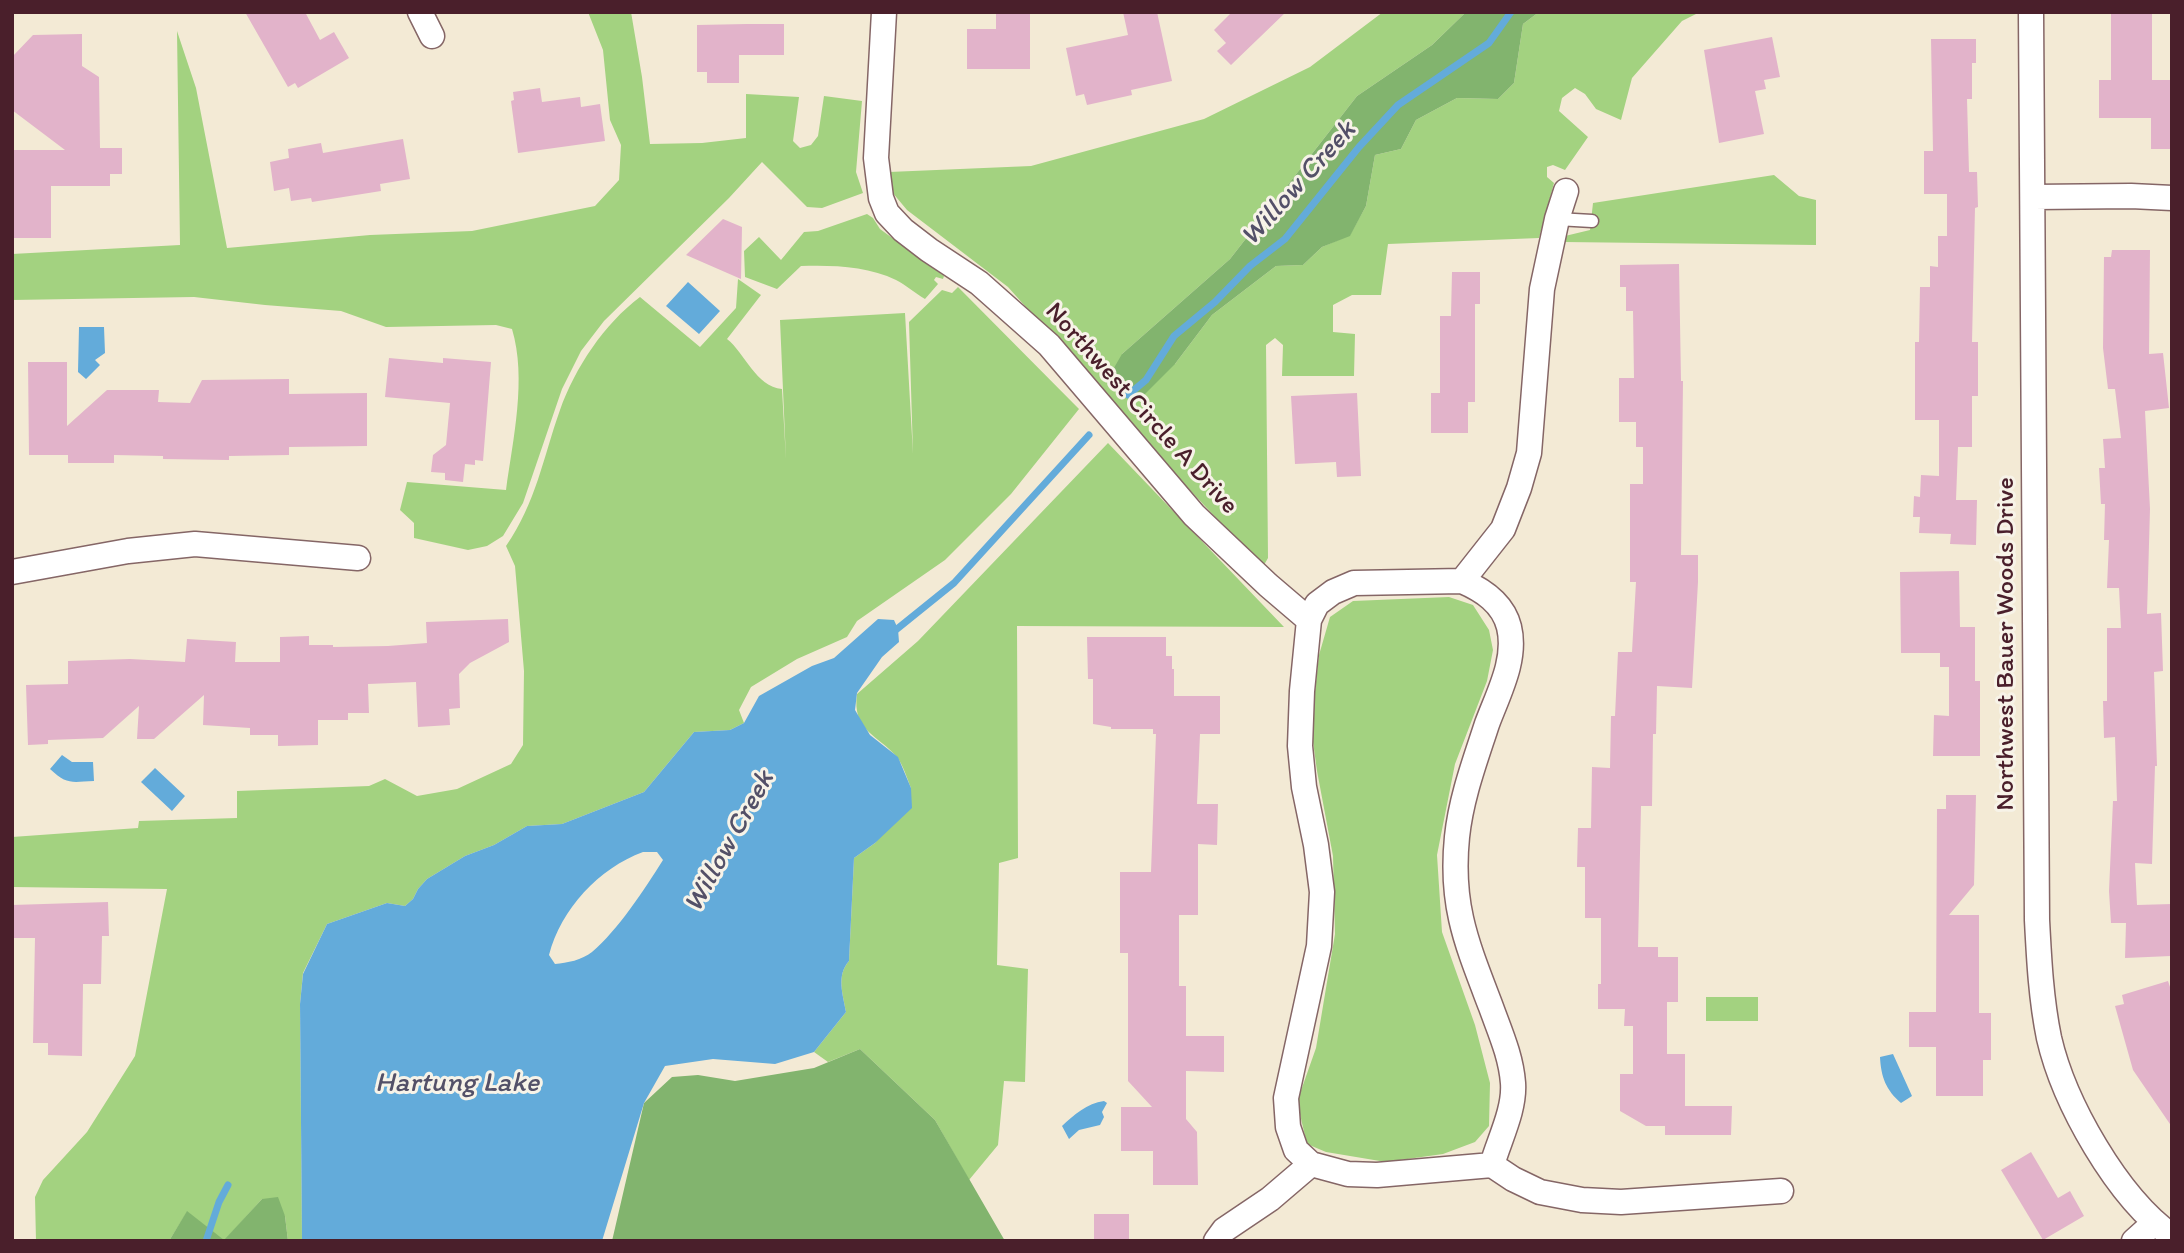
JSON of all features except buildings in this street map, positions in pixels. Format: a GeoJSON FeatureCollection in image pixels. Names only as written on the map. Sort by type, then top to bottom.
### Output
{"type":"FeatureCollection","features":[{"type":"Feature","properties":{"kind":"street"},"geometry":{"type":"LineString","coordinates":[[421,12],[432,36]]}},
{"type":"Feature","properties":{"kind":"street","name":"Northwest Circle A Drive"},"geometry":{"type":"LineString","coordinates":[[884,12],[876,158],[881,198],[887,213],[903,230],[929,250],[979,283],[1049,345],[1194,515],[1309,620]]}},
{"type":"Feature","properties":{"kind":"street","name":"Northwest Bauer Woods Drive"},"geometry":{"type":"LineString","coordinates":[[2031,12],[2037,920],[2041,991],[2050,1040],[2070,1098],[2106,1164],[2163,1229]]}},
{"type":"Feature","properties":{"kind":"street"},"geometry":{"type":"LineString","coordinates":[[1462,581],[1503,529],[1529,453],[1542,289],[1566,191]]}},
{"type":"Feature","properties":{"kind":"street"},"geometry":{"type":"LineString","coordinates":[[2034,197],[2131,195],[2172,198]]}},
{"type":"Feature","properties":{"kind":"street"},"geometry":{"type":"LineString","coordinates":[[12,572],[128,551],[195,544],[358,558]]}},
{"type":"Feature","properties":{"kind":"street"},"geometry":{"type":"LineString","coordinates":[[1492,1165],[1509,1112],[1514,1086],[1508,1054],[1459,917],[1454,879],[1457,835],[1463,803],[1508,668],[1511,647],[1509,626],[1499,606],[1483,590],[1462,581],[1354,583],[1333,592],[1317,604],[1309,620],[1300,746],[1304,787],[1322,892],[1317,957],[1286,1098],[1288,1127],[1296,1150],[1311,1164],[1348,1174],[1377,1175],[1492,1165],[1540,1192],[1582,1200],[1621,1202],[1781,1191]]}},
{"type":"Feature","properties":{"kind":"street"},"geometry":{"type":"LineString","coordinates":[[1216,1241],[1224,1230],[1270,1199],[1311,1164]]}},
{"type":"Feature","properties":{"kind":"street"},"geometry":{"type":"LineString","coordinates":[[2134,1241],[2163,1229]]}},
{"type":"Feature","properties":{"kind":"lane"},"geometry":{"type":"LineString","coordinates":[[1557,219],[1592,221]]}},
{"type":"Feature","properties":{"kind":"green space"},"geometry":{"type":"Polygon","coordinates":[[[588,12],[631,12],[650,144],[702,143],[746,138],[746,94],[799,97],[793,141],[800,148],[811,145],[818,136],[824,96],[862,101],[856,172],[863,193],[822,208],[807,207],[762,162],[604,321],[581,351],[562,389],[523,503],[503,536],[487,546],[468,550],[414,538],[414,523],[400,510],[407,482],[506,490],[519,388],[512,329],[496,325],[386,327],[341,311],[194,297],[12,300],[12,254],[180,245],[177,31],[196,88],[227,248],[370,235],[472,231],[595,206],[619,180],[621,145],[610,120],[603,50],[588,12]]]}},
{"type":"Feature","properties":{"kind":"green space"},"geometry":{"type":"Polygon","coordinates":[[[1383,12],[1466,12],[1432,45],[1357,96],[1230,259],[1122,354],[1175,364],[1212,315],[1276,266],[1303,265],[1322,247],[1350,235],[1366,206],[1375,155],[1401,149],[1416,120],[1457,98],[1498,99],[1514,83],[1523,24],[1539,12],[1700,12],[1682,21],[1632,78],[1621,120],[1596,109],[1585,94],[1575,88],[1562,98],[1559,111],[1588,137],[1565,170],[1553,165],[1547,167],[1547,177],[1554,183],[1539,238],[1388,244],[1381,295],[1352,295],[1333,305],[1333,332],[1355,334],[1354,376],[1282,376],[1283,345],[1275,338],[1266,345],[1268,558],[1264,565],[1174,473],[1008,287],[907,210],[892,192],[889,172],[1031,166],[1204,119],[1310,67],[1383,12]]]}},
{"type":"Feature","properties":{"kind":"green space"},"geometry":{"type":"Polygon","coordinates":[[[1466,12],[1539,12],[1523,24],[1514,83],[1498,99],[1457,98],[1416,120],[1401,149],[1375,155],[1366,206],[1350,236],[1322,247],[1303,265],[1276,266],[1212,315],[1175,364],[1144,395],[1132,399],[1115,388],[1111,373],[1122,354],[1230,259],[1357,96],[1432,45],[1466,12]]]}},
{"type":"Feature","properties":{"kind":"green space"},"geometry":{"type":"Polygon","coordinates":[[[1774,175],[1799,196],[1816,200],[1816,245],[1564,242],[1565,236],[1590,230],[1593,203],[1774,175]]]}},
{"type":"Feature","properties":{"kind":"green space"},"geometry":{"type":"Polygon","coordinates":[[[867,214],[880,229],[944,276],[943,279],[936,277],[934,280],[938,284],[925,299],[885,275],[850,267],[801,266],[777,289],[745,277],[744,251],[759,237],[781,260],[804,232],[818,231],[867,214]]]}},
{"type":"Feature","properties":{"kind":"green space"},"geometry":{"type":"Polygon","coordinates":[[[738,279],[761,295],[727,339],[758,376],[773,387],[782,389],[786,460],[780,320],[905,313],[913,454],[909,322],[942,290],[952,293],[958,287],[1079,409],[1011,494],[945,560],[857,621],[847,637],[797,659],[751,687],[739,710],[744,723],[730,730],[694,732],[644,792],[562,824],[527,826],[494,845],[465,856],[427,879],[405,906],[387,903],[327,924],[303,973],[300,1004],[302,1241],[288,1241],[285,1216],[262,1199],[224,1241],[187,1212],[169,1241],[36,1241],[35,1197],[43,1180],[87,1132],[135,1056],[167,889],[12,887],[12,837],[138,828],[139,821],[237,818],[237,791],[369,786],[385,779],[417,796],[457,789],[511,764],[523,745],[524,671],[515,566],[506,546],[532,497],[566,394],[592,348],[614,320],[640,297],[700,347],[736,308],[738,279]]]}},
{"type":"Feature","properties":{"kind":"green space"},"geometry":{"type":"Polygon","coordinates":[[[1108,443],[1284,627],[1017,626],[1018,858],[999,863],[997,965],[1028,969],[1025,1082],[1004,1081],[998,1145],[969,1180],[935,1120],[860,1049],[828,1062],[814,1052],[846,1012],[842,979],[849,961],[854,858],[875,843],[911,788],[897,757],[862,724],[856,706],[857,694],[918,641],[1108,443]]]}},
{"type":"Feature","properties":{"kind":"green space"},"geometry":{"type":"Polygon","coordinates":[[[1449,597],[1473,605],[1489,630],[1493,650],[1487,681],[1455,764],[1437,855],[1442,932],[1475,1025],[1490,1083],[1489,1126],[1475,1142],[1443,1154],[1386,1162],[1326,1152],[1307,1144],[1297,1102],[1316,1048],[1335,934],[1333,856],[1311,727],[1319,655],[1330,617],[1353,601],[1449,597]]]}},
{"type":"Feature","properties":{"kind":"green space"},"geometry":{"type":"Polygon","coordinates":[[[1706,997],[1758,997],[1758,1021],[1706,1021],[1706,997]]]}},
{"type":"Feature","properties":{"kind":"green space"},"geometry":{"type":"Polygon","coordinates":[[[860,1049],[935,1120],[1005,1241],[612,1241],[644,1103],[672,1077],[698,1075],[735,1081],[814,1068],[860,1049]]]}},
{"type":"Feature","properties":{"kind":"green space"},"geometry":{"type":"Polygon","coordinates":[[[278,1197],[285,1216],[288,1241],[169,1241],[187,1211],[224,1240],[262,1199],[278,1197]]]}},
{"type":"Feature","properties":{"kind":"water"},"geometry":{"type":"Polygon","coordinates":[[[688,282],[720,311],[699,334],[666,306],[688,282]]]}},
{"type":"Feature","properties":{"kind":"water"},"geometry":{"type":"Polygon","coordinates":[[[79,327],[104,327],[105,353],[95,360],[100,365],[86,379],[78,372],[79,327]]]}},
{"type":"Feature","properties":{"kind":"water","name":"Hartung Lake"},"geometry":{"type":"Polygon","coordinates":[[[878,619],[894,620],[899,642],[882,657],[857,693],[855,710],[870,735],[898,757],[911,788],[912,808],[875,843],[854,858],[849,961],[842,979],[846,1012],[814,1052],[775,1064],[713,1059],[665,1066],[644,1103],[602,1241],[302,1241],[300,1004],[303,974],[327,924],[387,903],[405,906],[427,879],[465,856],[494,845],[527,826],[562,824],[644,792],[694,732],[730,730],[744,723],[759,696],[812,666],[834,658],[878,619]],[[643,852],[627,859],[611,868],[584,892],[572,906],[555,938],[549,955],[555,964],[574,961],[588,955],[602,943],[621,921],[663,860],[657,852],[643,852]]]}},
{"type":"Feature","properties":{"kind":"water"},"geometry":{"type":"Polygon","coordinates":[[[62,755],[72,762],[93,762],[94,781],[70,781],[56,774],[50,769],[62,755]]]}},
{"type":"Feature","properties":{"kind":"water"},"geometry":{"type":"Polygon","coordinates":[[[155,768],[185,796],[172,811],[141,782],[155,768]]]}},
{"type":"Feature","properties":{"kind":"water"},"geometry":{"type":"Polygon","coordinates":[[[1893,1054],[1912,1096],[1901,1103],[1885,1083],[1882,1071],[1880,1057],[1893,1054]]]}},
{"type":"Feature","properties":{"kind":"water"},"geometry":{"type":"Polygon","coordinates":[[[1104,1101],[1107,1103],[1100,1125],[1079,1130],[1069,1139],[1062,1126],[1086,1107],[1104,1101]]]}},
{"type":"Feature","properties":{"kind":"waterway","name":"Willow Creek"},"geometry":{"type":"LineString","coordinates":[[1128,395],[1146,380],[1174,336],[1215,302],[1250,266],[1285,239],[1359,147],[1398,105],[1489,43],[1511,12]]}},
{"type":"Feature","properties":{"kind":"waterway","name":"Willow Creek"},"geometry":{"type":"LineString","coordinates":[[892,633],[954,583],[1089,435]]}},
{"type":"Feature","properties":{"kind":"waterway","name":"Willow Creek"},"geometry":{"type":"LineString","coordinates":[[206,1241],[219,1202],[228,1185]]}}]}
